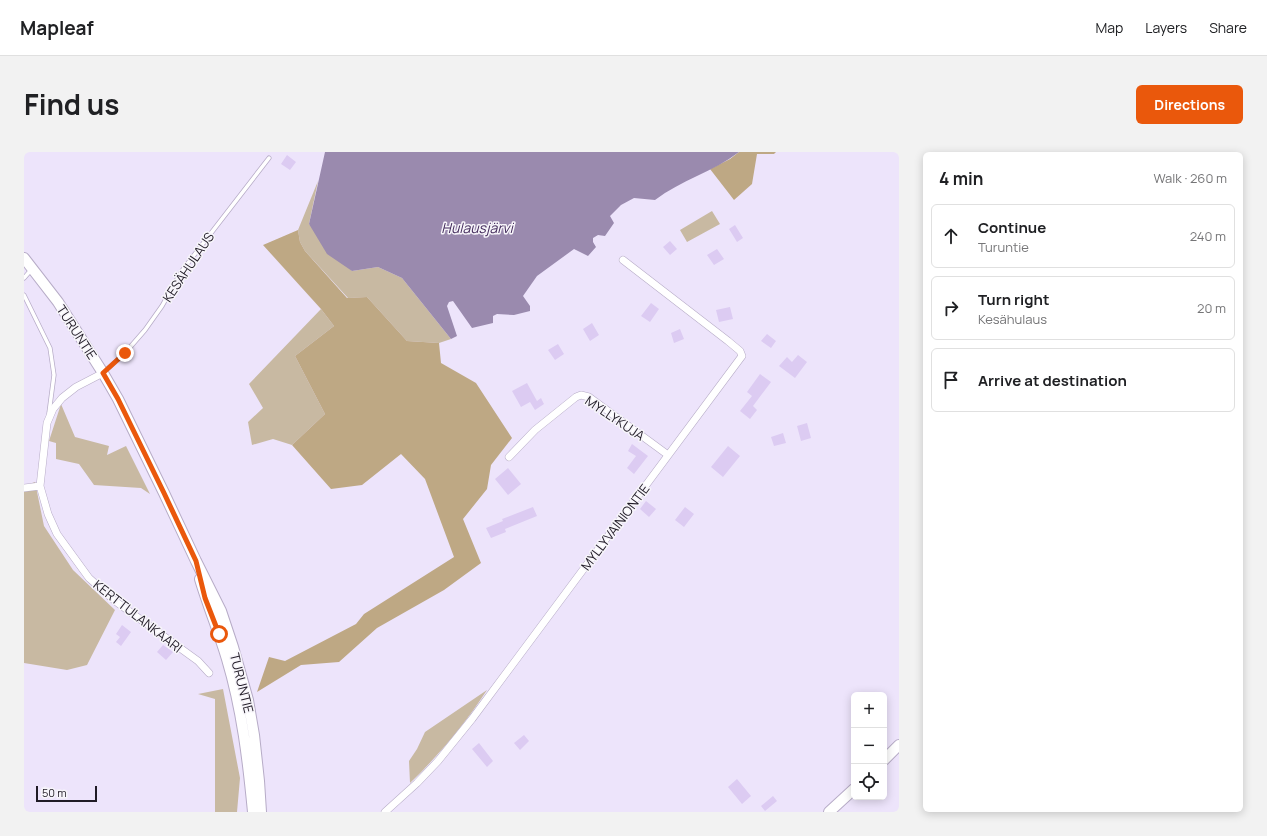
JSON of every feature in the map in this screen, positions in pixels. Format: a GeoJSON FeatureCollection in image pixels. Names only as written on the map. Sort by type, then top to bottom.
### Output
{"type":"FeatureCollection","features":[{"type":"Feature","properties":{"kind":"main road","name":"TURUNTIE"},"geometry":{"type":"LineString","coordinates":[[24,258],[58,302],[118,399],[221,611],[242,677],[254,735],[261,812]]}},
{"type":"Feature","properties":{"kind":"main road","name":"TURUNTIE"},"geometry":{"type":"LineString","coordinates":[[196,561],[205,598],[227,660],[239,708],[248,760],[253,812]]}},
{"type":"Feature","properties":{"kind":"main road"},"geometry":{"type":"LineString","coordinates":[[887,757],[899,745]]}},
{"type":"Feature","properties":{"kind":"main road"},"geometry":{"type":"LineString","coordinates":[[829,812],[851,792]]}},
{"type":"Feature","properties":{"kind":"street","name":"MYLLYVAINIONTIE"},"geometry":{"type":"LineString","coordinates":[[385,812],[417,783],[438,761],[467,725],[740,359],[742,353],[624,260]]}},
{"type":"Feature","properties":{"kind":"street","name":"KERTTULANKAARI"},"geometry":{"type":"LineString","coordinates":[[103,373],[76,387],[62,398],[53,408],[47,423],[40,486],[48,514],[57,534],[89,578],[115,601],[198,661],[209,673]]}},
{"type":"Feature","properties":{"kind":"street","name":"MYLLYKUJA"},"geometry":{"type":"LineString","coordinates":[[509,457],[535,430],[576,397],[581,395],[589,397],[668,455]]}},
{"type":"Feature","properties":{"kind":"street"},"geometry":{"type":"LineString","coordinates":[[24,488],[40,486]]}},
{"type":"Feature","properties":{"kind":"lane","name":"KESÄHULAUS"},"geometry":{"type":"LineString","coordinates":[[103,373],[125,353],[145,330],[162,306],[181,272],[269,158]]}},
{"type":"Feature","properties":{"kind":"lane"},"geometry":{"type":"LineString","coordinates":[[24,278],[33,268]]}},
{"type":"Feature","properties":{"kind":"lane"},"geometry":{"type":"LineString","coordinates":[[24,295],[50,348],[54,375],[47,423]]}},
{"type":"Feature","properties":{"kind":"shaded area"},"geometry":{"type":"Polygon","coordinates":[[[739,152],[776,152],[774,154],[757,154],[752,184],[734,200],[710,169],[730,159],[739,152]]]}},
{"type":"Feature","properties":{"kind":"shaded area"},"geometry":{"type":"Polygon","coordinates":[[[318,181],[309,224],[352,271],[378,267],[402,278],[451,339],[439,343],[407,341],[367,297],[348,298],[305,251],[300,242],[298,230],[318,181]]]}},
{"type":"Feature","properties":{"kind":"shaded area"},"geometry":{"type":"Polygon","coordinates":[[[712,211],[720,224],[687,242],[680,230],[712,211]]]}},
{"type":"Feature","properties":{"kind":"shaded area"},"geometry":{"type":"Polygon","coordinates":[[[298,230],[300,242],[305,251],[347,298],[367,297],[407,341],[439,343],[441,363],[476,383],[512,438],[491,465],[487,489],[463,519],[481,563],[444,590],[377,628],[339,662],[301,665],[257,692],[269,657],[285,661],[356,624],[364,614],[454,557],[425,479],[401,454],[362,485],[331,489],[292,445],[325,414],[295,356],[334,326],[321,309],[263,245],[298,230]]]}},
{"type":"Feature","properties":{"kind":"shaded area"},"geometry":{"type":"Polygon","coordinates":[[[321,309],[334,326],[295,356],[325,414],[292,445],[273,439],[252,445],[248,422],[263,408],[249,384],[321,309]]]}},
{"type":"Feature","properties":{"kind":"shaded area"},"geometry":{"type":"Polygon","coordinates":[[[61,404],[75,437],[109,446],[107,455],[126,446],[150,494],[141,488],[94,485],[79,464],[56,459],[56,443],[49,441],[61,404]]]}},
{"type":"Feature","properties":{"kind":"shaded area"},"geometry":{"type":"Polygon","coordinates":[[[35,482],[44,526],[73,570],[115,610],[87,665],[67,670],[24,663],[24,486],[35,482]]]}},
{"type":"Feature","properties":{"kind":"shaded area"},"geometry":{"type":"Polygon","coordinates":[[[223,689],[240,778],[237,812],[215,812],[215,699],[198,694],[223,689]]]}},
{"type":"Feature","properties":{"kind":"shaded area"},"geometry":{"type":"Polygon","coordinates":[[[487,690],[451,739],[410,783],[409,761],[417,749],[425,732],[487,690]]]}},
{"type":"Feature","properties":{"kind":"water","name":"Hulausjärvi"},"geometry":{"type":"Polygon","coordinates":[[[325,152],[739,152],[719,165],[675,187],[655,200],[634,198],[621,205],[610,216],[614,223],[605,236],[598,235],[593,238],[593,242],[596,247],[588,256],[574,249],[537,276],[523,296],[530,306],[530,311],[514,315],[497,314],[493,316],[493,323],[472,328],[453,301],[449,302],[447,306],[457,336],[451,339],[402,278],[378,267],[352,271],[327,254],[309,224],[325,152]]]}},
{"type":"Feature","properties":{"kind":"building"},"geometry":{"type":"Polygon","coordinates":[[[287,155],[296,162],[290,170],[281,164],[287,155]]]}},
{"type":"Feature","properties":{"kind":"building"},"geometry":{"type":"Polygon","coordinates":[[[735,225],[743,238],[737,242],[729,229],[735,225]]]}},
{"type":"Feature","properties":{"kind":"building"},"geometry":{"type":"Polygon","coordinates":[[[670,241],[677,249],[670,255],[663,247],[670,241]]]}},
{"type":"Feature","properties":{"kind":"building"},"geometry":{"type":"Polygon","coordinates":[[[717,249],[724,259],[714,265],[707,255],[717,249]]]}},
{"type":"Feature","properties":{"kind":"building"},"geometry":{"type":"Polygon","coordinates":[[[651,303],[659,309],[650,322],[641,316],[651,303]]]}},
{"type":"Feature","properties":{"kind":"building"},"geometry":{"type":"Polygon","coordinates":[[[730,307],[733,319],[719,322],[716,310],[730,307]]]}},
{"type":"Feature","properties":{"kind":"building"},"geometry":{"type":"Polygon","coordinates":[[[592,323],[599,335],[590,341],[583,329],[592,323]]]}},
{"type":"Feature","properties":{"kind":"building"},"geometry":{"type":"Polygon","coordinates":[[[680,329],[684,339],[674,343],[671,333],[680,329]]]}},
{"type":"Feature","properties":{"kind":"building"},"geometry":{"type":"Polygon","coordinates":[[[767,334],[776,341],[771,348],[761,341],[767,334]]]}},
{"type":"Feature","properties":{"kind":"building"},"geometry":{"type":"Polygon","coordinates":[[[558,344],[564,354],[555,360],[548,350],[558,344]]]}},
{"type":"Feature","properties":{"kind":"building"},"geometry":{"type":"Polygon","coordinates":[[[798,355],[807,362],[795,378],[779,366],[787,357],[792,362],[798,355]]]}},
{"type":"Feature","properties":{"kind":"building"},"geometry":{"type":"Polygon","coordinates":[[[760,374],[771,382],[753,406],[757,410],[750,419],[740,411],[752,396],[747,392],[760,374]]]}},
{"type":"Feature","properties":{"kind":"building"},"geometry":{"type":"Polygon","coordinates":[[[527,383],[537,401],[541,398],[544,404],[535,410],[530,402],[521,407],[512,391],[527,383]]]}},
{"type":"Feature","properties":{"kind":"building"},"geometry":{"type":"Polygon","coordinates":[[[807,423],[811,438],[801,441],[797,426],[807,423]]]}},
{"type":"Feature","properties":{"kind":"building"},"geometry":{"type":"Polygon","coordinates":[[[783,433],[786,443],[774,446],[771,437],[783,433]]]}},
{"type":"Feature","properties":{"kind":"building"},"geometry":{"type":"Polygon","coordinates":[[[632,444],[648,456],[634,474],[627,468],[636,456],[628,451],[632,444]]]}},
{"type":"Feature","properties":{"kind":"building"},"geometry":{"type":"Polygon","coordinates":[[[728,446],[740,456],[723,477],[711,467],[728,446]]]}},
{"type":"Feature","properties":{"kind":"building"},"geometry":{"type":"Polygon","coordinates":[[[508,468],[521,484],[508,495],[495,479],[508,468]]]}},
{"type":"Feature","properties":{"kind":"building"},"geometry":{"type":"Polygon","coordinates":[[[646,501],[656,509],[649,517],[640,509],[646,501]]]}},
{"type":"Feature","properties":{"kind":"building"},"geometry":{"type":"Polygon","coordinates":[[[533,507],[537,516],[505,529],[506,532],[491,538],[486,528],[503,521],[502,519],[533,507]]]}},
{"type":"Feature","properties":{"kind":"building"},"geometry":{"type":"Polygon","coordinates":[[[685,507],[694,514],[684,527],[675,520],[685,507]]]}},
{"type":"Feature","properties":{"kind":"building"},"geometry":{"type":"Polygon","coordinates":[[[122,625],[131,632],[121,646],[116,642],[120,637],[116,634],[122,625]]]}},
{"type":"Feature","properties":{"kind":"building"},"geometry":{"type":"Polygon","coordinates":[[[163,645],[173,652],[166,660],[157,652],[163,645]]]}},
{"type":"Feature","properties":{"kind":"building"},"geometry":{"type":"Polygon","coordinates":[[[524,735],[529,741],[520,750],[514,743],[524,735]]]}},
{"type":"Feature","properties":{"kind":"building"},"geometry":{"type":"Polygon","coordinates":[[[479,743],[493,761],[487,767],[472,749],[479,743]]]}},
{"type":"Feature","properties":{"kind":"building"},"geometry":{"type":"Polygon","coordinates":[[[737,779],[751,796],[742,804],[728,787],[737,779]]]}},
{"type":"Feature","properties":{"kind":"building"},"geometry":{"type":"Polygon","coordinates":[[[773,796],[777,801],[765,811],[761,806],[773,796]]]}},
{"type":"Feature","properties":{"kind":"route"},"geometry":{"type":"LineString","coordinates":[[125,353],[103,373],[118,399],[196,561],[205,598],[219,634]]}}]}
